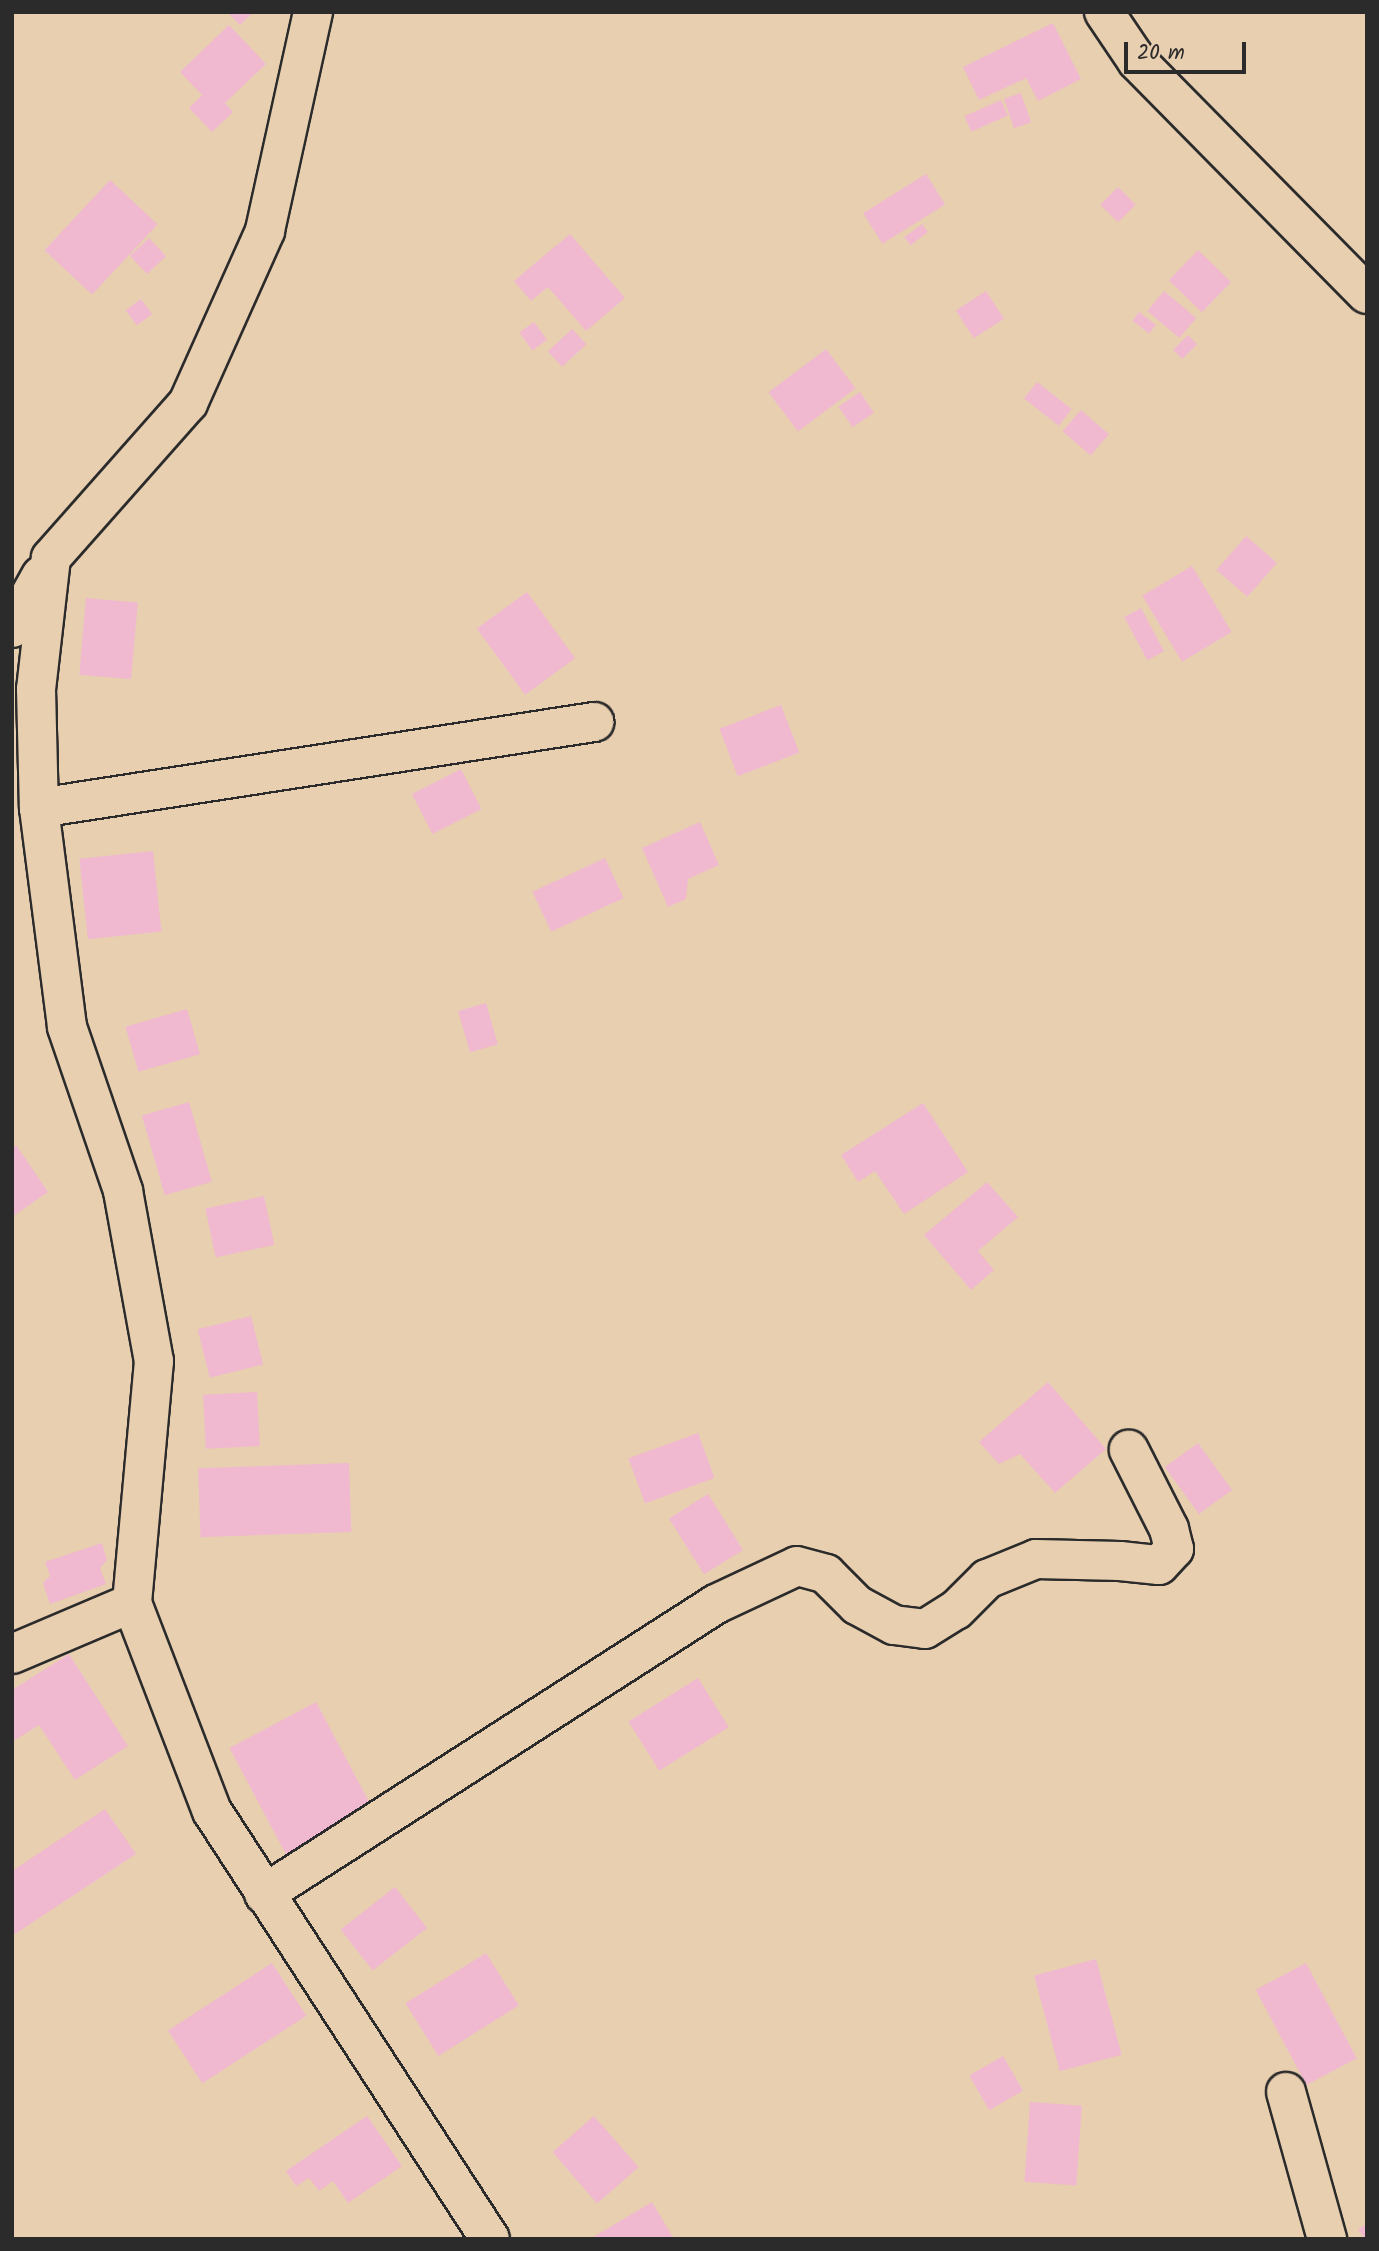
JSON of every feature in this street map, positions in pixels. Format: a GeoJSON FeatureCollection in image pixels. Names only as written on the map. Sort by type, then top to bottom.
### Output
{"type":"FeatureCollection","features":[{"type":"Feature","properties":{"kind":"street"},"geometry":{"type":"LineString","coordinates":[[12,628],[51,558],[188,403],[265,231],[313,12]]}},
{"type":"Feature","properties":{"kind":"street"},"geometry":{"type":"LineString","coordinates":[[1104,12],[1137,61],[1367,294]]}},
{"type":"Feature","properties":{"kind":"street"},"geometry":{"type":"LineString","coordinates":[[51,558],[36,689],[39,808],[67,1027],[122,1191],[154,1361],[132,1604],[212,1811],[490,2239]]}},
{"type":"Feature","properties":{"kind":"street"},"geometry":{"type":"LineString","coordinates":[[39,808],[594,722]]}},
{"type":"Feature","properties":{"kind":"street"},"geometry":{"type":"LineString","coordinates":[[264,1894],[716,1604],[797,1566],[826,1574],[857,1605],[894,1625],[925,1629],[956,1609],[988,1578],[1036,1559],[1120,1560],[1158,1565],[1174,1549],[1169,1528],[1129,1450]]}},
{"type":"Feature","properties":{"kind":"street"},"geometry":{"type":"LineString","coordinates":[[12,1654],[132,1604]]}},
{"type":"Feature","properties":{"kind":"street"},"geometry":{"type":"LineString","coordinates":[[1286,2092],[1328,2239]]}},
{"type":"Feature","properties":{"kind":"building"},"geometry":{"type":"Polygon","coordinates":[[[227,12],[254,12],[240,25],[227,12]]]}},
{"type":"Feature","properties":{"kind":"building"},"geometry":{"type":"Polygon","coordinates":[[[1053,23],[1081,79],[1038,101],[1026,78],[979,100],[963,67],[1053,23]]]}},
{"type":"Feature","properties":{"kind":"building"},"geometry":{"type":"Polygon","coordinates":[[[229,25],[266,64],[225,103],[233,112],[212,132],[189,108],[202,95],[180,72],[229,25]]]}},
{"type":"Feature","properties":{"kind":"building"},"geometry":{"type":"Polygon","coordinates":[[[1021,93],[1031,122],[1014,128],[1004,99],[1021,93]]]}},
{"type":"Feature","properties":{"kind":"building"},"geometry":{"type":"Polygon","coordinates":[[[1001,100],[1008,116],[971,132],[964,116],[1001,100]]]}},
{"type":"Feature","properties":{"kind":"building"},"geometry":{"type":"Polygon","coordinates":[[[926,174],[945,205],[882,244],[863,213],[926,174]]]}},
{"type":"Feature","properties":{"kind":"building"},"geometry":{"type":"Polygon","coordinates":[[[110,180],[158,224],[92,295],[45,250],[110,180]]]}},
{"type":"Feature","properties":{"kind":"building"},"geometry":{"type":"Polygon","coordinates":[[[1118,187],[1136,205],[1118,222],[1100,205],[1118,187]]]}},
{"type":"Feature","properties":{"kind":"building"},"geometry":{"type":"Polygon","coordinates":[[[922,224],[928,232],[910,245],[904,237],[922,224]]]}},
{"type":"Feature","properties":{"kind":"building"},"geometry":{"type":"Polygon","coordinates":[[[570,234],[625,298],[586,331],[548,287],[531,301],[514,281],[570,234]]]}},
{"type":"Feature","properties":{"kind":"building"},"geometry":{"type":"Polygon","coordinates":[[[149,238],[166,256],[147,274],[130,256],[149,238]]]}},
{"type":"Feature","properties":{"kind":"building"},"geometry":{"type":"Polygon","coordinates":[[[1198,250],[1231,282],[1202,312],[1169,280],[1198,250]]]}},
{"type":"Feature","properties":{"kind":"building"},"geometry":{"type":"Polygon","coordinates":[[[986,291],[1004,319],[974,338],[956,311],[986,291]]]}},
{"type":"Feature","properties":{"kind":"building"},"geometry":{"type":"Polygon","coordinates":[[[1164,291],[1196,318],[1179,338],[1147,311],[1164,291]]]}},
{"type":"Feature","properties":{"kind":"building"},"geometry":{"type":"Polygon","coordinates":[[[141,299],[152,314],[137,326],[126,310],[141,299]]]}},
{"type":"Feature","properties":{"kind":"building"},"geometry":{"type":"Polygon","coordinates":[[[1139,312],[1156,325],[1149,333],[1132,321],[1139,312]]]}},
{"type":"Feature","properties":{"kind":"building"},"geometry":{"type":"Polygon","coordinates":[[[534,322],[547,340],[532,350],[519,333],[534,322]]]}},
{"type":"Feature","properties":{"kind":"building"},"geometry":{"type":"Polygon","coordinates":[[[572,329],[586,344],[562,367],[548,352],[572,329]]]}},
{"type":"Feature","properties":{"kind":"building"},"geometry":{"type":"Polygon","coordinates":[[[1188,335],[1197,344],[1182,359],[1173,350],[1188,335]]]}},
{"type":"Feature","properties":{"kind":"building"},"geometry":{"type":"Polygon","coordinates":[[[826,349],[855,388],[798,431],[768,392],[826,349]]]}},
{"type":"Feature","properties":{"kind":"building"},"geometry":{"type":"Polygon","coordinates":[[[1037,382],[1072,409],[1059,426],[1024,399],[1037,382]]]}},
{"type":"Feature","properties":{"kind":"building"},"geometry":{"type":"Polygon","coordinates":[[[860,392],[874,413],[852,427],[838,407],[860,392]]]}},
{"type":"Feature","properties":{"kind":"building"},"geometry":{"type":"Polygon","coordinates":[[[1081,410],[1109,434],[1091,455],[1063,431],[1081,410]]]}},
{"type":"Feature","properties":{"kind":"building"},"geometry":{"type":"Polygon","coordinates":[[[1246,536],[1277,563],[1247,597],[1216,570],[1246,536]]]}},
{"type":"Feature","properties":{"kind":"building"},"geometry":{"type":"Polygon","coordinates":[[[1192,566],[1232,632],[1182,662],[1142,596],[1192,566]]]}},
{"type":"Feature","properties":{"kind":"building"},"geometry":{"type":"Polygon","coordinates":[[[527,592],[575,658],[525,695],[477,628],[527,592]]]}},
{"type":"Feature","properties":{"kind":"building"},"geometry":{"type":"Polygon","coordinates":[[[86,598],[138,603],[131,679],[79,675],[86,598]]]}},
{"type":"Feature","properties":{"kind":"building"},"geometry":{"type":"Polygon","coordinates":[[[1141,608],[1164,651],[1147,660],[1124,617],[1141,608]]]}},
{"type":"Feature","properties":{"kind":"building"},"geometry":{"type":"Polygon","coordinates":[[[781,705],[799,753],[738,776],[719,729],[781,705]]]}},
{"type":"Feature","properties":{"kind":"building"},"geometry":{"type":"Polygon","coordinates":[[[461,769],[481,809],[432,834],[412,794],[461,769]]]}},
{"type":"Feature","properties":{"kind":"building"},"geometry":{"type":"Polygon","coordinates":[[[700,822],[719,865],[688,879],[686,899],[668,907],[642,848],[700,822]]]}},
{"type":"Feature","properties":{"kind":"building"},"geometry":{"type":"Polygon","coordinates":[[[153,851],[161,932],[88,939],[79,859],[153,851]]]}},
{"type":"Feature","properties":{"kind":"building"},"geometry":{"type":"Polygon","coordinates":[[[605,858],[624,898],[551,932],[532,892],[605,858]]]}},
{"type":"Feature","properties":{"kind":"building"},"geometry":{"type":"Polygon","coordinates":[[[486,1003],[498,1044],[470,1052],[458,1011],[486,1003]]]}},
{"type":"Feature","properties":{"kind":"building"},"geometry":{"type":"Polygon","coordinates":[[[187,1009],[200,1054],[138,1072],[125,1027],[187,1009]]]}},
{"type":"Feature","properties":{"kind":"building"},"geometry":{"type":"Polygon","coordinates":[[[189,1102],[212,1182],[165,1195],[142,1116],[189,1102]]]}},
{"type":"Feature","properties":{"kind":"building"},"geometry":{"type":"Polygon","coordinates":[[[923,1103],[968,1172],[904,1214],[875,1171],[858,1182],[841,1155],[923,1103]]]}},
{"type":"Feature","properties":{"kind":"building"},"geometry":{"type":"Polygon","coordinates":[[[16,1145],[48,1192],[12,1217],[12,1148],[16,1145]]]}},
{"type":"Feature","properties":{"kind":"building"},"geometry":{"type":"Polygon","coordinates":[[[987,1182],[1018,1217],[978,1251],[994,1270],[971,1290],[924,1235],[987,1182]]]}},
{"type":"Feature","properties":{"kind":"building"},"geometry":{"type":"Polygon","coordinates":[[[264,1196],[274,1245],[216,1257],[205,1208],[264,1196]]]}},
{"type":"Feature","properties":{"kind":"building"},"geometry":{"type":"Polygon","coordinates":[[[251,1316],[263,1365],[210,1378],[198,1329],[251,1316]]]}},
{"type":"Feature","properties":{"kind":"building"},"geometry":{"type":"Polygon","coordinates":[[[1048,1382],[1106,1449],[1055,1493],[1020,1454],[999,1464],[979,1442],[1048,1382]]]}},
{"type":"Feature","properties":{"kind":"building"},"geometry":{"type":"Polygon","coordinates":[[[257,1392],[260,1446],[206,1449],[203,1395],[257,1392]]]}},
{"type":"Feature","properties":{"kind":"building"},"geometry":{"type":"Polygon","coordinates":[[[698,1433],[714,1478],[645,1503],[628,1458],[698,1433]]]}},
{"type":"Feature","properties":{"kind":"building"},"geometry":{"type":"Polygon","coordinates":[[[1198,1443],[1232,1490],[1199,1514],[1165,1467],[1198,1443]]]}},
{"type":"Feature","properties":{"kind":"building"},"geometry":{"type":"Polygon","coordinates":[[[349,1463],[351,1532],[201,1537],[198,1468],[349,1463]]]}},
{"type":"Feature","properties":{"kind":"building"},"geometry":{"type":"Polygon","coordinates":[[[708,1494],[743,1550],[704,1574],[669,1518],[708,1494]]]}},
{"type":"Feature","properties":{"kind":"building"},"geometry":{"type":"Polygon","coordinates":[[[102,1543],[107,1560],[100,1568],[106,1584],[50,1604],[43,1583],[50,1576],[45,1562],[102,1543]]]}},
{"type":"Feature","properties":{"kind":"building"},"geometry":{"type":"Polygon","coordinates":[[[69,1654],[128,1746],[75,1780],[39,1725],[12,1742],[12,1690],[69,1654]]]}},
{"type":"Feature","properties":{"kind":"building"},"geometry":{"type":"Polygon","coordinates":[[[698,1678],[729,1727],[659,1771],[628,1721],[698,1678]]]}},
{"type":"Feature","properties":{"kind":"building"},"geometry":{"type":"Polygon","coordinates":[[[316,1702],[376,1815],[290,1861],[229,1748],[316,1702]]]}},
{"type":"Feature","properties":{"kind":"building"},"geometry":{"type":"Polygon","coordinates":[[[105,1809],[136,1854],[12,1936],[12,1871],[105,1809]]]}},
{"type":"Feature","properties":{"kind":"building"},"geometry":{"type":"Polygon","coordinates":[[[395,1887],[427,1928],[373,1970],[341,1929],[395,1887]]]}},
{"type":"Feature","properties":{"kind":"building"},"geometry":{"type":"Polygon","coordinates":[[[486,1953],[519,2006],[438,2056],[405,2003],[486,1953]]]}},
{"type":"Feature","properties":{"kind":"building"},"geometry":{"type":"Polygon","coordinates":[[[1096,1959],[1122,2055],[1060,2071],[1034,1976],[1096,1959]]]}},
{"type":"Feature","properties":{"kind":"building"},"geometry":{"type":"Polygon","coordinates":[[[272,1963],[306,2016],[202,2083],[168,2031],[272,1963]]]}},
{"type":"Feature","properties":{"kind":"building"},"geometry":{"type":"Polygon","coordinates":[[[1306,1963],[1357,2058],[1306,2085],[1256,1990],[1306,1963]]]}},
{"type":"Feature","properties":{"kind":"building"},"geometry":{"type":"Polygon","coordinates":[[[1003,2056],[1023,2091],[989,2110],[969,2076],[1003,2056]]]}},
{"type":"Feature","properties":{"kind":"building"},"geometry":{"type":"Polygon","coordinates":[[[1030,2102],[1082,2106],[1076,2185],[1024,2182],[1030,2102]]]}},
{"type":"Feature","properties":{"kind":"building"},"geometry":{"type":"Polygon","coordinates":[[[367,2116],[402,2166],[348,2203],[333,2181],[319,2191],[309,2178],[296,2186],[286,2171],[367,2116]]]}},
{"type":"Feature","properties":{"kind":"building"},"geometry":{"type":"Polygon","coordinates":[[[594,2116],[639,2167],[597,2203],[552,2152],[594,2116]]]}},
{"type":"Feature","properties":{"kind":"building"},"geometry":{"type":"Polygon","coordinates":[[[652,2202],[674,2239],[590,2239],[652,2202]]]}},
{"type":"Feature","properties":{"kind":"building"},"geometry":{"type":"Polygon","coordinates":[[[1367,2224],[1367,2239],[1365,2239],[1358,2229],[1367,2224]]]}}]}
